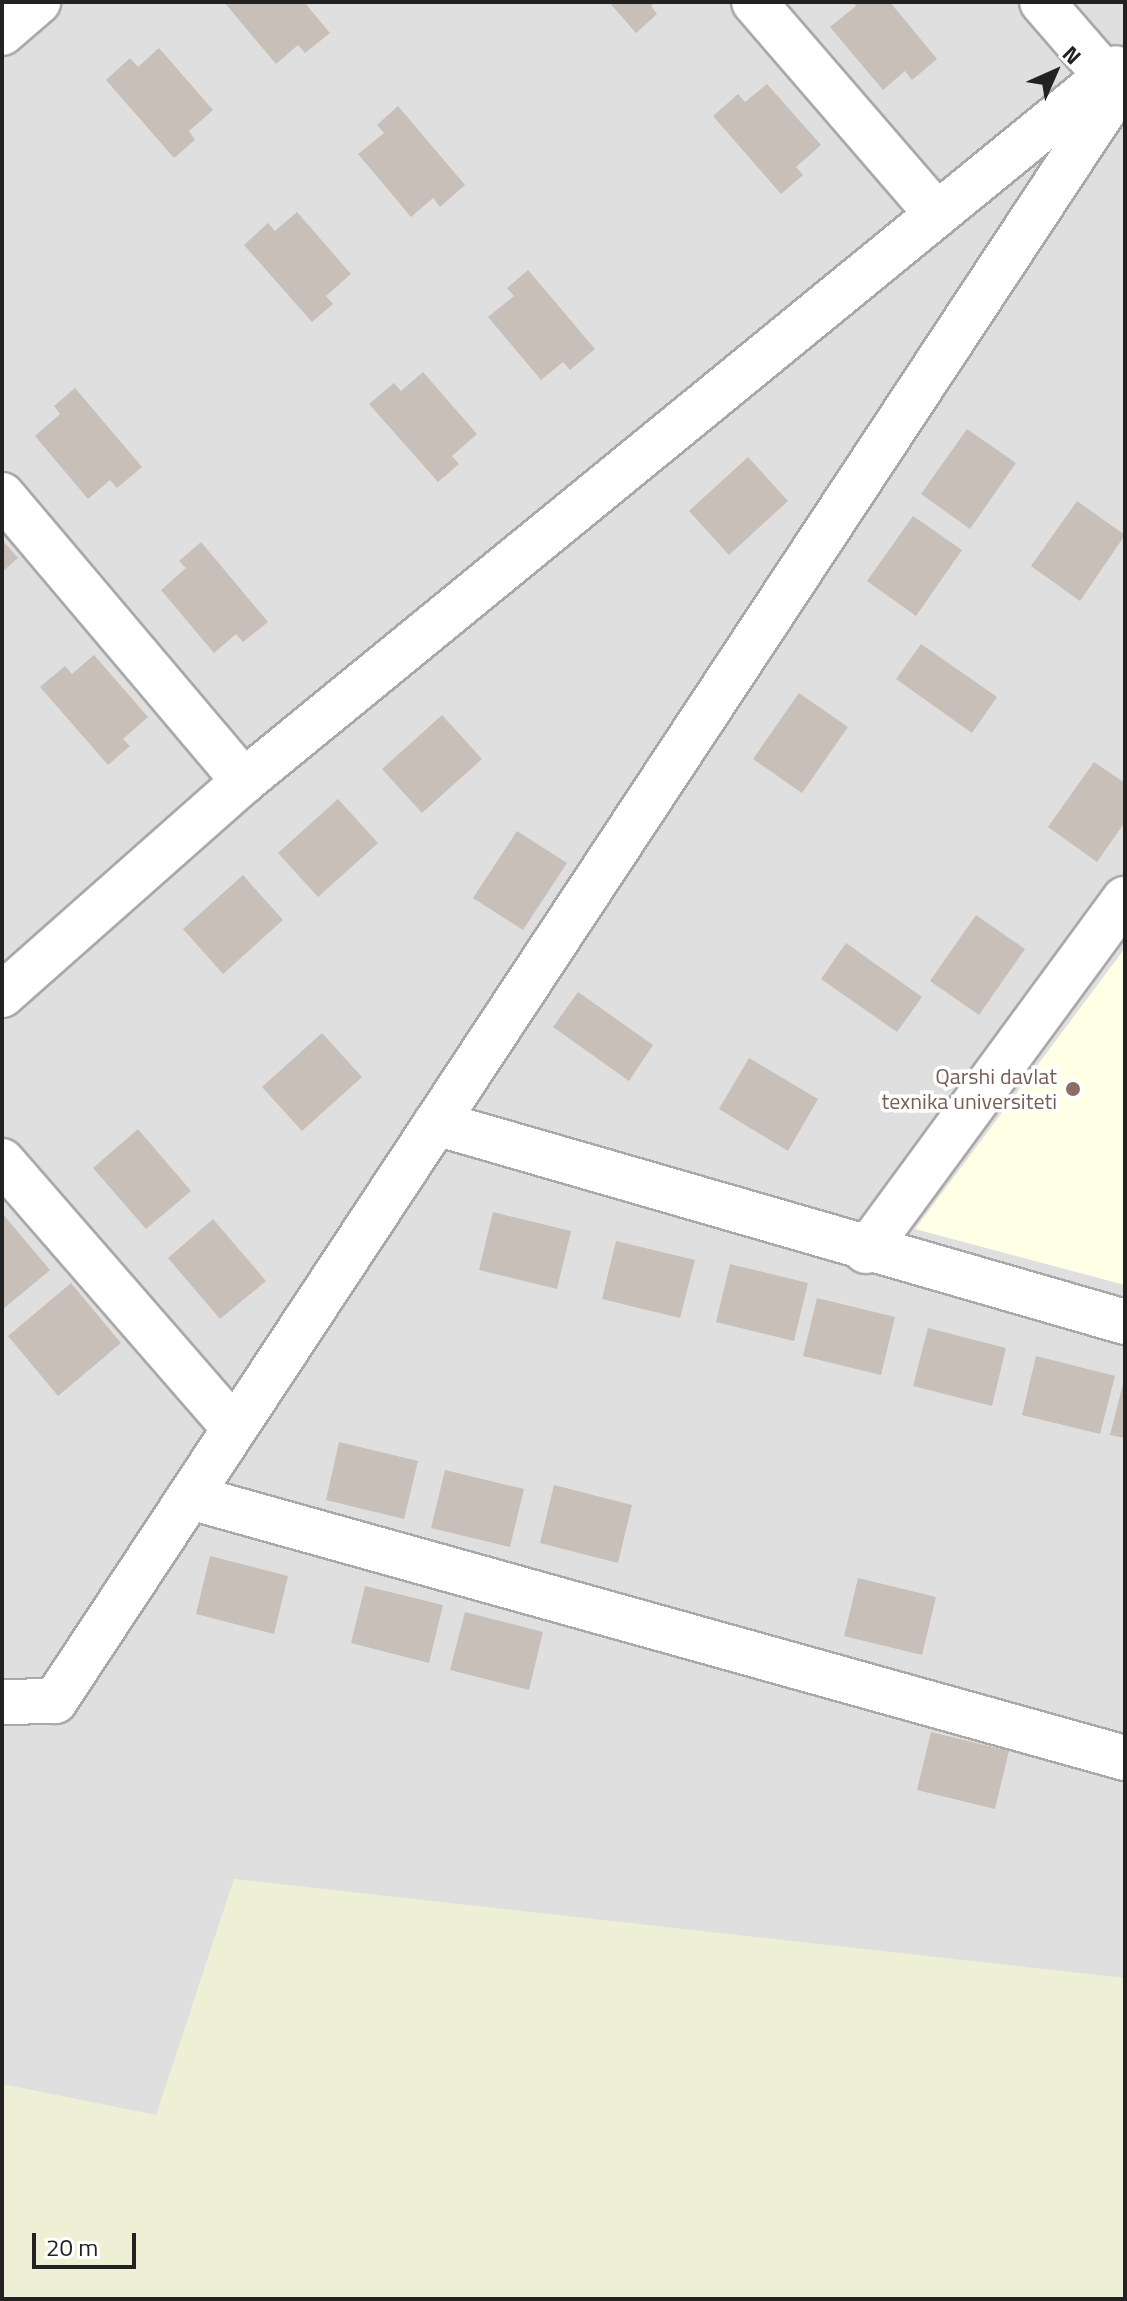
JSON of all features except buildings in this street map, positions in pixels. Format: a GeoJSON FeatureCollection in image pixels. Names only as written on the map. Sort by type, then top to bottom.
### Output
{"type":"FeatureCollection","features":[{"type":"Feature","properties":{"kind":"street"},"geometry":{"type":"LineString","coordinates":[[2,33],[38,2]]}},
{"type":"Feature","properties":{"kind":"street"},"geometry":{"type":"LineString","coordinates":[[754,2],[937,214]]}},
{"type":"Feature","properties":{"kind":"street"},"geometry":{"type":"LineString","coordinates":[[1042,2],[1119,71]]}},
{"type":"Feature","properties":{"kind":"street"},"geometry":{"type":"LineString","coordinates":[[2,995],[244,781],[937,214],[1119,71]]}},
{"type":"Feature","properties":{"kind":"street"},"geometry":{"type":"LineString","coordinates":[[2,1702],[55,1701],[436,1123],[1119,71]]}},
{"type":"Feature","properties":{"kind":"street"},"geometry":{"type":"LineString","coordinates":[[2,495],[244,781]]}},
{"type":"Feature","properties":{"kind":"street"},"geometry":{"type":"LineString","coordinates":[[866,1251],[1125,899]]}},
{"type":"Feature","properties":{"kind":"street"},"geometry":{"type":"LineString","coordinates":[[436,1123],[866,1251],[1125,1322]]}},
{"type":"Feature","properties":{"kind":"street"},"geometry":{"type":"LineString","coordinates":[[2,1161],[234,1428]]}},
{"type":"Feature","properties":{"kind":"street"},"geometry":{"type":"LineString","coordinates":[[190,1497],[1125,1758]]}},
{"type":"Feature","properties":{"kind":"shaded area"},"geometry":{"type":"Polygon","coordinates":[[[2,2],[1125,2],[1125,2299],[2,2299],[2,2]]]}},
{"type":"Feature","properties":{"kind":"shaded area","name":"Qarshi davlat texnika universiteti"},"geometry":{"type":"Polygon","coordinates":[[[1125,948],[1125,1285],[915,1229],[1125,948]]]}},
{"type":"Feature","properties":{"kind":"shaded area"},"geometry":{"type":"Polygon","coordinates":[[[234,1879],[1125,1978],[1125,2299],[2,2299],[2,2084],[156,2115],[234,1879]]]}},
{"type":"Feature","properties":{"kind":"place","name":"Qarshi davlat texnika universiteti"},"geometry":{"type":"Point","coordinates":[1073,1089]}}]}
